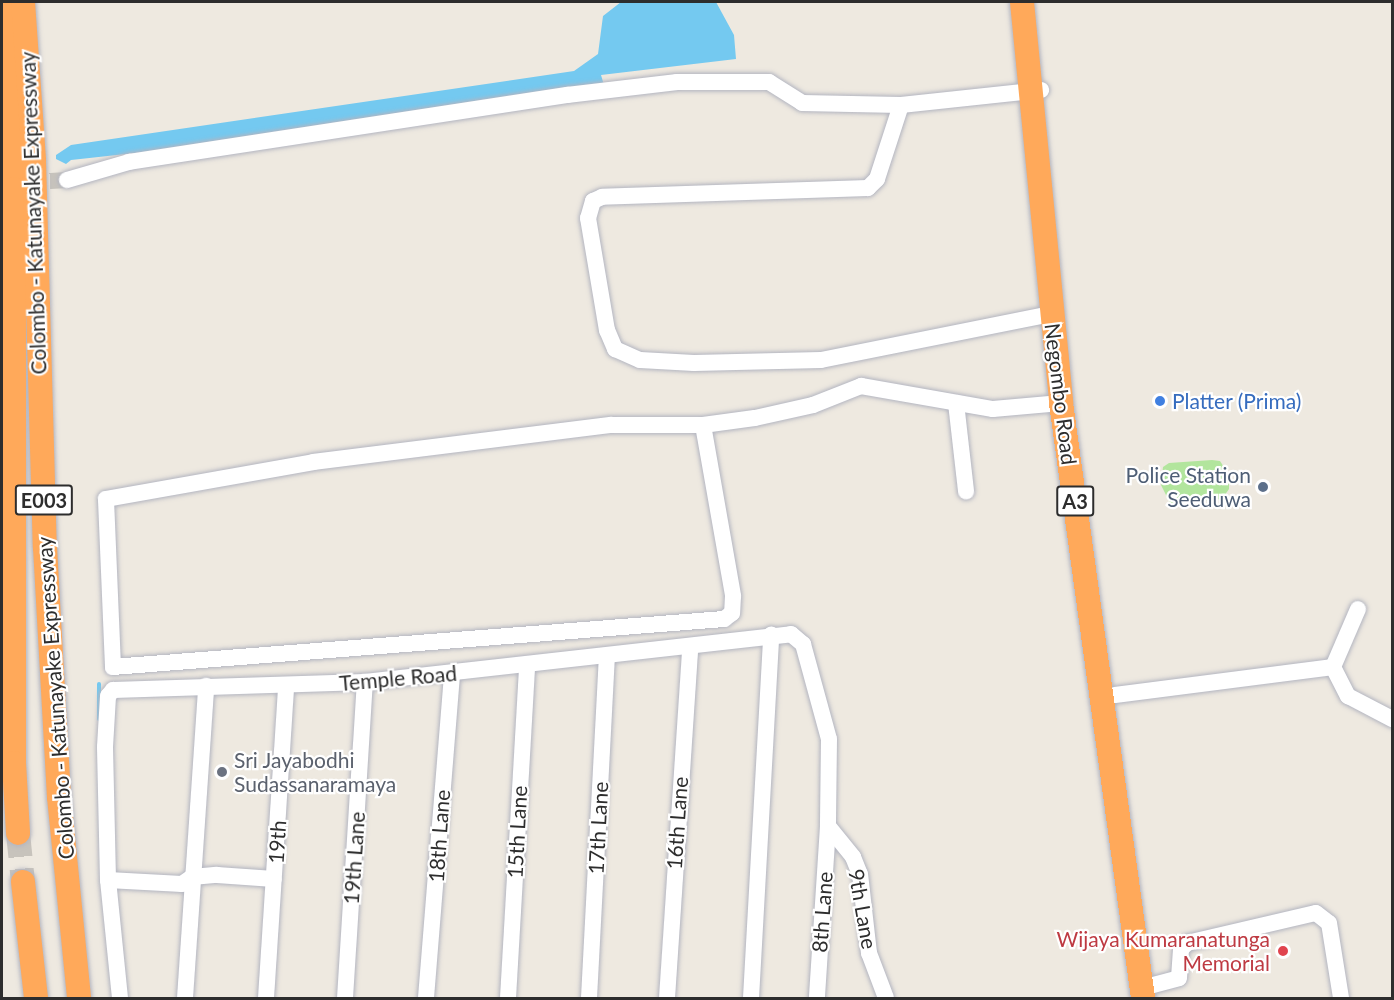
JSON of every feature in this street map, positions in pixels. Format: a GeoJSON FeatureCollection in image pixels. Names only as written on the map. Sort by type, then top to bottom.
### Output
{"type":"FeatureCollection","features":[{"type":"Feature","properties":{"kind":"highway","name":"Colombo - Katunayake Expressway"},"geometry":{"type":"LineString","coordinates":[[2,2],[14,189],[9,805],[18,833]]}},
{"type":"Feature","properties":{"kind":"highway","name":"Colombo - Katunayake Expressway"},"geometry":{"type":"LineString","coordinates":[[23,2],[34,161],[45,547],[59,796],[79,999]]}},
{"type":"Feature","properties":{"kind":"highway","name":"Negombo Road"},"geometry":{"type":"LineString","coordinates":[[1022,2],[1072,389],[1115,694],[1149,993]]}},
{"type":"Feature","properties":{"kind":"highway","name":"Negombo Road"},"geometry":{"type":"LineString","coordinates":[[1037,2],[1035,90],[1051,314],[1061,403],[1149,993]]}},
{"type":"Feature","properties":{"kind":"highway"},"geometry":{"type":"LineString","coordinates":[[23,882],[36,999]]}},
{"type":"Feature","properties":{"kind":"street"},"geometry":{"type":"LineString","coordinates":[[68,180],[129,162],[567,95],[677,82],[769,82],[802,103],[901,105],[1035,90]]}},
{"type":"Feature","properties":{"kind":"street"},"geometry":{"type":"LineString","coordinates":[[901,105],[876,179],[868,188],[602,197],[593,201],[588,218],[607,330],[615,349],[640,360],[694,363],[821,360],[1051,314]]}},
{"type":"Feature","properties":{"kind":"street"},"geometry":{"type":"LineString","coordinates":[[703,425],[733,596],[732,613],[724,619],[113,667],[106,499],[313,462],[612,425],[703,425],[813,405],[861,386],[993,409],[1061,403]]}},
{"type":"Feature","properties":{"kind":"street"},"geometry":{"type":"LineString","coordinates":[[956,404],[966,491]]}},
{"type":"Feature","properties":{"kind":"street"},"geometry":{"type":"LineString","coordinates":[[1333,667],[1358,609]]}},
{"type":"Feature","properties":{"kind":"street","name":"Temple Road"},"geometry":{"type":"LineString","coordinates":[[120,999],[108,880],[105,747],[108,696],[113,690],[365,682],[690,648],[791,634],[803,645],[829,739],[828,826]]}},
{"type":"Feature","properties":{"kind":"street"},"geometry":{"type":"LineString","coordinates":[[751,999],[771,636]]}},
{"type":"Feature","properties":{"kind":"street","name":"16th Lane"},"geometry":{"type":"LineString","coordinates":[[666,999],[690,648]]}},
{"type":"Feature","properties":{"kind":"street","name":"17th Lane"},"geometry":{"type":"LineString","coordinates":[[590,999],[607,657]]}},
{"type":"Feature","properties":{"kind":"street","name":"15th Lane"},"geometry":{"type":"LineString","coordinates":[[508,999],[527,666]]}},
{"type":"Feature","properties":{"kind":"street"},"geometry":{"type":"LineString","coordinates":[[1115,694],[1333,667]]}},
{"type":"Feature","properties":{"kind":"street"},"geometry":{"type":"LineString","coordinates":[[1333,667],[1348,696],[1392,719]]}},
{"type":"Feature","properties":{"kind":"street","name":"18th Lane"},"geometry":{"type":"LineString","coordinates":[[426,999],[452,673]]}},
{"type":"Feature","properties":{"kind":"street","name":"19th Lane"},"geometry":{"type":"LineString","coordinates":[[345,999],[365,682]]}},
{"type":"Feature","properties":{"kind":"street"},"geometry":{"type":"LineString","coordinates":[[184,999],[206,686]]}},
{"type":"Feature","properties":{"kind":"street","name":"19th"},"geometry":{"type":"LineString","coordinates":[[266,999],[286,686]]}},
{"type":"Feature","properties":{"kind":"street","name":"8th Lane"},"geometry":{"type":"LineString","coordinates":[[817,999],[828,826]]}},
{"type":"Feature","properties":{"kind":"street","name":"9th Lane"},"geometry":{"type":"LineString","coordinates":[[828,826],[853,857],[860,874],[869,953],[886,999]]}},
{"type":"Feature","properties":{"kind":"street"},"geometry":{"type":"LineString","coordinates":[[108,880],[182,884],[192,877],[274,879]]}},
{"type":"Feature","properties":{"kind":"street"},"geometry":{"type":"LineString","coordinates":[[1149,993],[1179,978],[1181,949],[1187,943],[1316,913],[1329,923],[1341,999]]}},
{"type":"Feature","properties":{"kind":"green space"},"geometry":{"type":"Polygon","coordinates":[[[1220,461],[1229,475],[1229,489],[1222,499],[1170,503],[1161,485],[1163,467],[1169,463],[1220,461]]]}},
{"type":"Feature","properties":{"kind":"water"},"geometry":{"type":"Polygon","coordinates":[[[621,2],[716,2],[734,35],[736,59],[601,75],[604,85],[227,143],[71,160],[66,164],[56,159],[56,155],[71,145],[574,71],[598,54],[603,16],[621,2]]]}},
{"type":"Feature","properties":{"kind":"waterway"},"geometry":{"type":"LineString","coordinates":[[99,684],[99,719]]}},
{"type":"Feature","properties":{"kind":"tunnel"},"geometry":{"type":"LineString","coordinates":[[2,184],[67,180]]}},
{"type":"Feature","properties":{"kind":"tunnel"},"geometry":{"type":"LineString","coordinates":[[18,833],[23,882]]}},
{"type":"Feature","properties":{"kind":"place","name":"Platter (Prima)"},"geometry":{"type":"Point","coordinates":[1160,401]}},
{"type":"Feature","properties":{"kind":"place","name":"Police Station Seeduwa"},"geometry":{"type":"Point","coordinates":[1263,487]}},
{"type":"Feature","properties":{"kind":"place","name":"Sri Jayabodhi Sudassanaramaya"},"geometry":{"type":"Point","coordinates":[222,772]}},
{"type":"Feature","properties":{"kind":"place","name":"Wijaya Kumaranatunga Memorial"},"geometry":{"type":"Point","coordinates":[1283,951]}}]}
